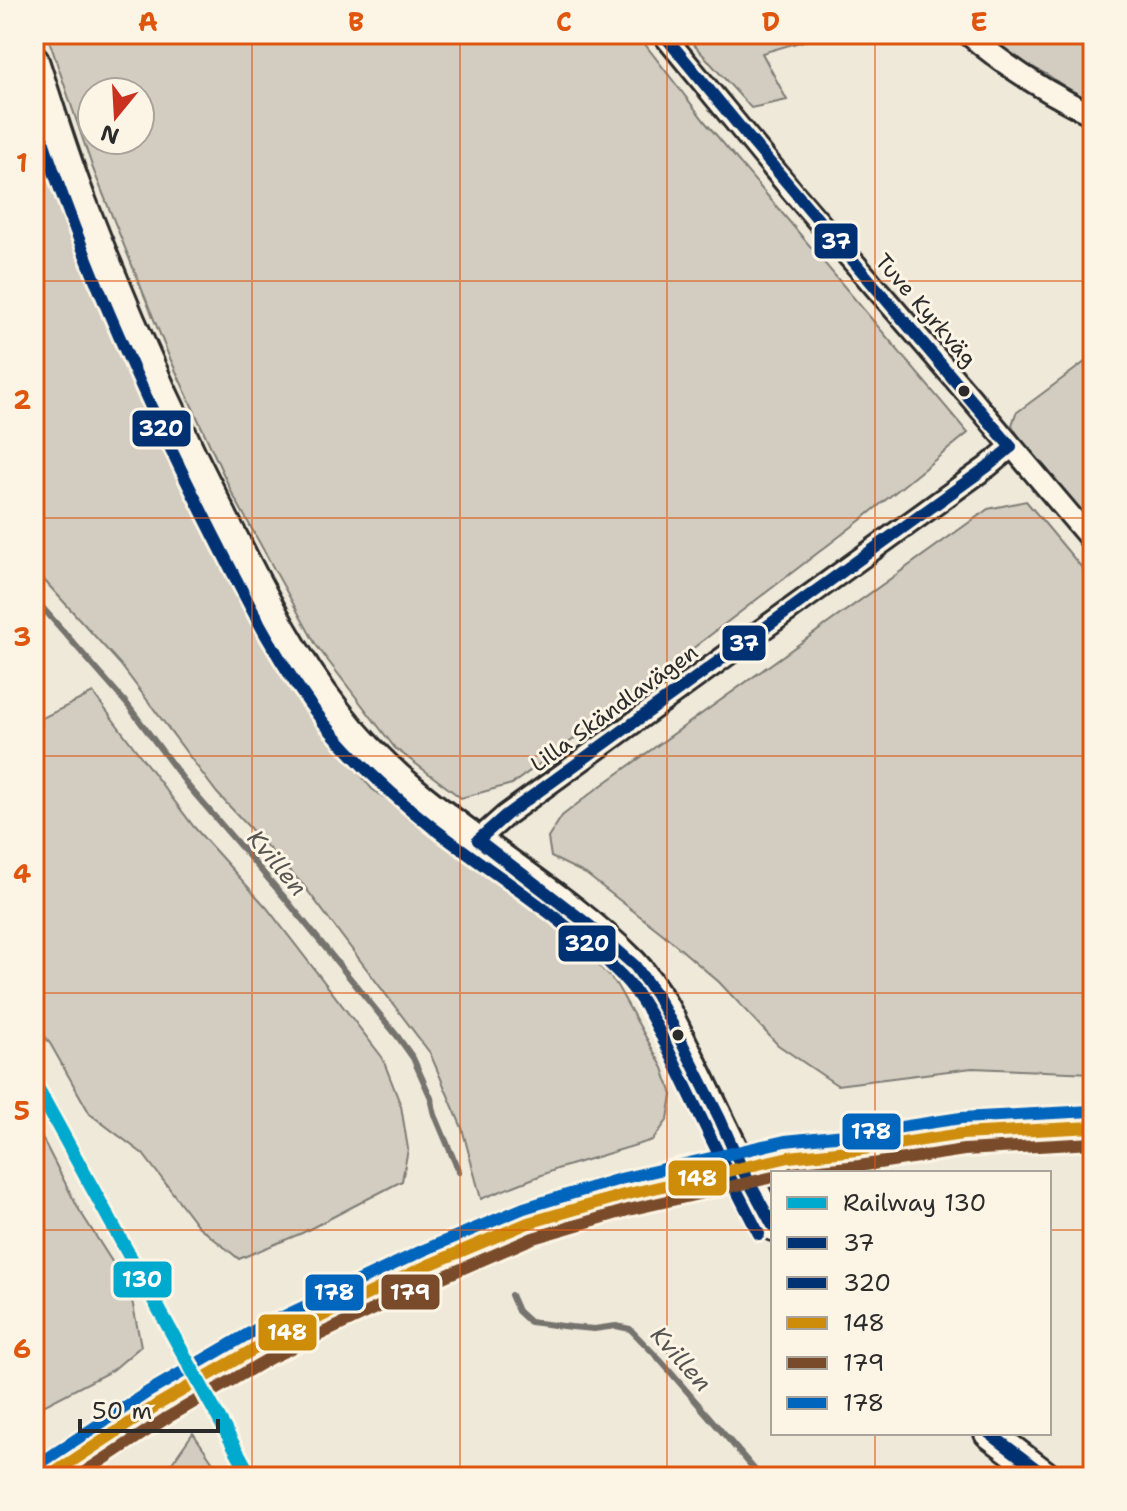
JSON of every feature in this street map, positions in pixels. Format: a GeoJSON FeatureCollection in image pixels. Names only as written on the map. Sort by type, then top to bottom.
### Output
{"type":"FeatureCollection","features":[{"type":"Feature","properties":{"kind":"highway"},"geometry":{"type":"LineString","coordinates":[[48,1477],[157,1405],[263,1344],[431,1264],[528,1223],[624,1195],[789,1157],[962,1134],[1093,1127]]}},
{"type":"Feature","properties":{"kind":"main road"},"geometry":{"type":"LineString","coordinates":[[34,61],[82,204],[153,377],[232,538],[324,696],[381,763],[420,797],[590,926],[635,966],[656,995],[678,1035],[771,1222]]}},
{"type":"Feature","properties":{"kind":"main road"},"geometry":{"type":"LineString","coordinates":[[992,1435],[1047,1477]]}},
{"type":"Feature","properties":{"kind":"street","name":"Tuve Kyrkväg"},"geometry":{"type":"LineString","coordinates":[[663,34],[792,191],[1093,542]]}},
{"type":"Feature","properties":{"kind":"street"},"geometry":{"type":"LineString","coordinates":[[968,34],[1019,72],[1093,115]]}},
{"type":"Feature","properties":{"kind":"street","name":"Lilla Skändlavägen"},"geometry":{"type":"LineString","coordinates":[[478,840],[506,815],[1011,447]]}},
{"type":"Feature","properties":{"kind":"shaded area"},"geometry":{"type":"Polygon","coordinates":[[[47,34],[637,34],[706,123],[968,433],[862,519],[512,784],[461,798],[395,748],[316,645],[232,493],[168,354],[89,156],[156,156],[156,76],[76,76],[76,119],[47,34]]]}},
{"type":"Feature","properties":{"kind":"shaded area"},"geometry":{"type":"Polygon","coordinates":[[[684,34],[827,34],[762,53],[787,100],[751,108],[684,34]]]}},
{"type":"Feature","properties":{"kind":"shaded area"},"geometry":{"type":"Polygon","coordinates":[[[983,34],[1093,34],[1093,103],[1011,56],[983,34]]]}},
{"type":"Feature","properties":{"kind":"shaded area"},"geometry":{"type":"Polygon","coordinates":[[[34,133],[77,254],[192,510],[309,711],[372,789],[553,919],[615,982],[663,1068],[672,1095],[668,1119],[653,1140],[557,1169],[481,1199],[462,1128],[430,1053],[304,886],[217,793],[120,664],[34,569],[34,133]]]}},
{"type":"Feature","properties":{"kind":"shaded area"},"geometry":{"type":"Polygon","coordinates":[[[1093,356],[1093,527],[1012,425],[1016,413],[1093,356]]]}},
{"type":"Feature","properties":{"kind":"shaded area"},"geometry":{"type":"Polygon","coordinates":[[[1026,501],[1093,581],[1093,1073],[972,1068],[837,1085],[778,1045],[719,982],[663,934],[586,874],[551,857],[548,838],[562,816],[595,790],[988,509],[1026,501]]]}},
{"type":"Feature","properties":{"kind":"shaded area"},"geometry":{"type":"Polygon","coordinates":[[[93,693],[194,827],[267,908],[382,1057],[401,1106],[408,1149],[402,1181],[302,1233],[239,1259],[198,1226],[143,1154],[90,1114],[34,1021],[34,722],[93,693]]]}},
{"type":"Feature","properties":{"kind":"shaded area"},"geometry":{"type":"Polygon","coordinates":[[[34,1122],[78,1208],[130,1290],[141,1346],[113,1370],[34,1413],[34,1122]]]}},
{"type":"Feature","properties":{"kind":"shaded area"},"geometry":{"type":"Polygon","coordinates":[[[193,1433],[223,1477],[145,1477],[167,1470],[193,1433]]]}},
{"type":"Feature","properties":{"kind":"waterway","name":"Kvillen"},"geometry":{"type":"LineString","coordinates":[[34,598],[127,704],[189,787],[398,1037],[413,1058],[459,1172]]}},
{"type":"Feature","properties":{"kind":"waterway","name":"Kvillen"},"geometry":{"type":"LineString","coordinates":[[511,1295],[518,1311],[530,1322],[594,1329],[616,1326],[630,1329],[761,1477]]}},
{"type":"Feature","properties":{"kind":"rail line","name":"130"},"geometry":{"type":"LineString","coordinates":[[34,1082],[251,1477]]}},
{"type":"Feature","properties":{"kind":"transit line","name":"37"},"geometry":{"type":"LineString","coordinates":[[663,34],[1011,447]]}},
{"type":"Feature","properties":{"kind":"transit line","name":"320"},"geometry":{"type":"LineString","coordinates":[[34,113],[91,270],[135,372],[233,574],[290,676],[336,737],[389,791],[432,827],[577,935],[631,986],[661,1035],[759,1234]]}},
{"type":"Feature","properties":{"kind":"transit line","name":"37"},"geometry":{"type":"LineString","coordinates":[[478,840],[506,815],[1011,447]]}},
{"type":"Feature","properties":{"kind":"transit line","name":"37"},"geometry":{"type":"LineString","coordinates":[[478,840],[590,926],[635,966],[656,995],[678,1035],[771,1222]]}},
{"type":"Feature","properties":{"kind":"transit line","name":"178"},"geometry":{"type":"LineString","coordinates":[[39,1464],[148,1392],[255,1330],[424,1250],[524,1208],[620,1179],[785,1141],[961,1118],[1092,1111]]}},
{"type":"Feature","properties":{"kind":"transit line","name":"148"},"geometry":{"type":"LineString","coordinates":[[48,1477],[157,1405],[263,1344],[431,1264],[528,1223],[624,1195],[789,1157],[962,1134],[1093,1127]]}},
{"type":"Feature","properties":{"kind":"transit line","name":"179"},"geometry":{"type":"LineString","coordinates":[[810,1171],[964,1150],[1093,1143]]}},
{"type":"Feature","properties":{"kind":"transit line","name":"179"},"geometry":{"type":"LineString","coordinates":[[77,1477],[165,1419],[270,1358],[438,1279],[533,1238],[628,1210],[771,1177]]}},
{"type":"Feature","properties":{"kind":"transit line","name":"37"},"geometry":{"type":"LineString","coordinates":[[992,1435],[1047,1477]]}}]}
